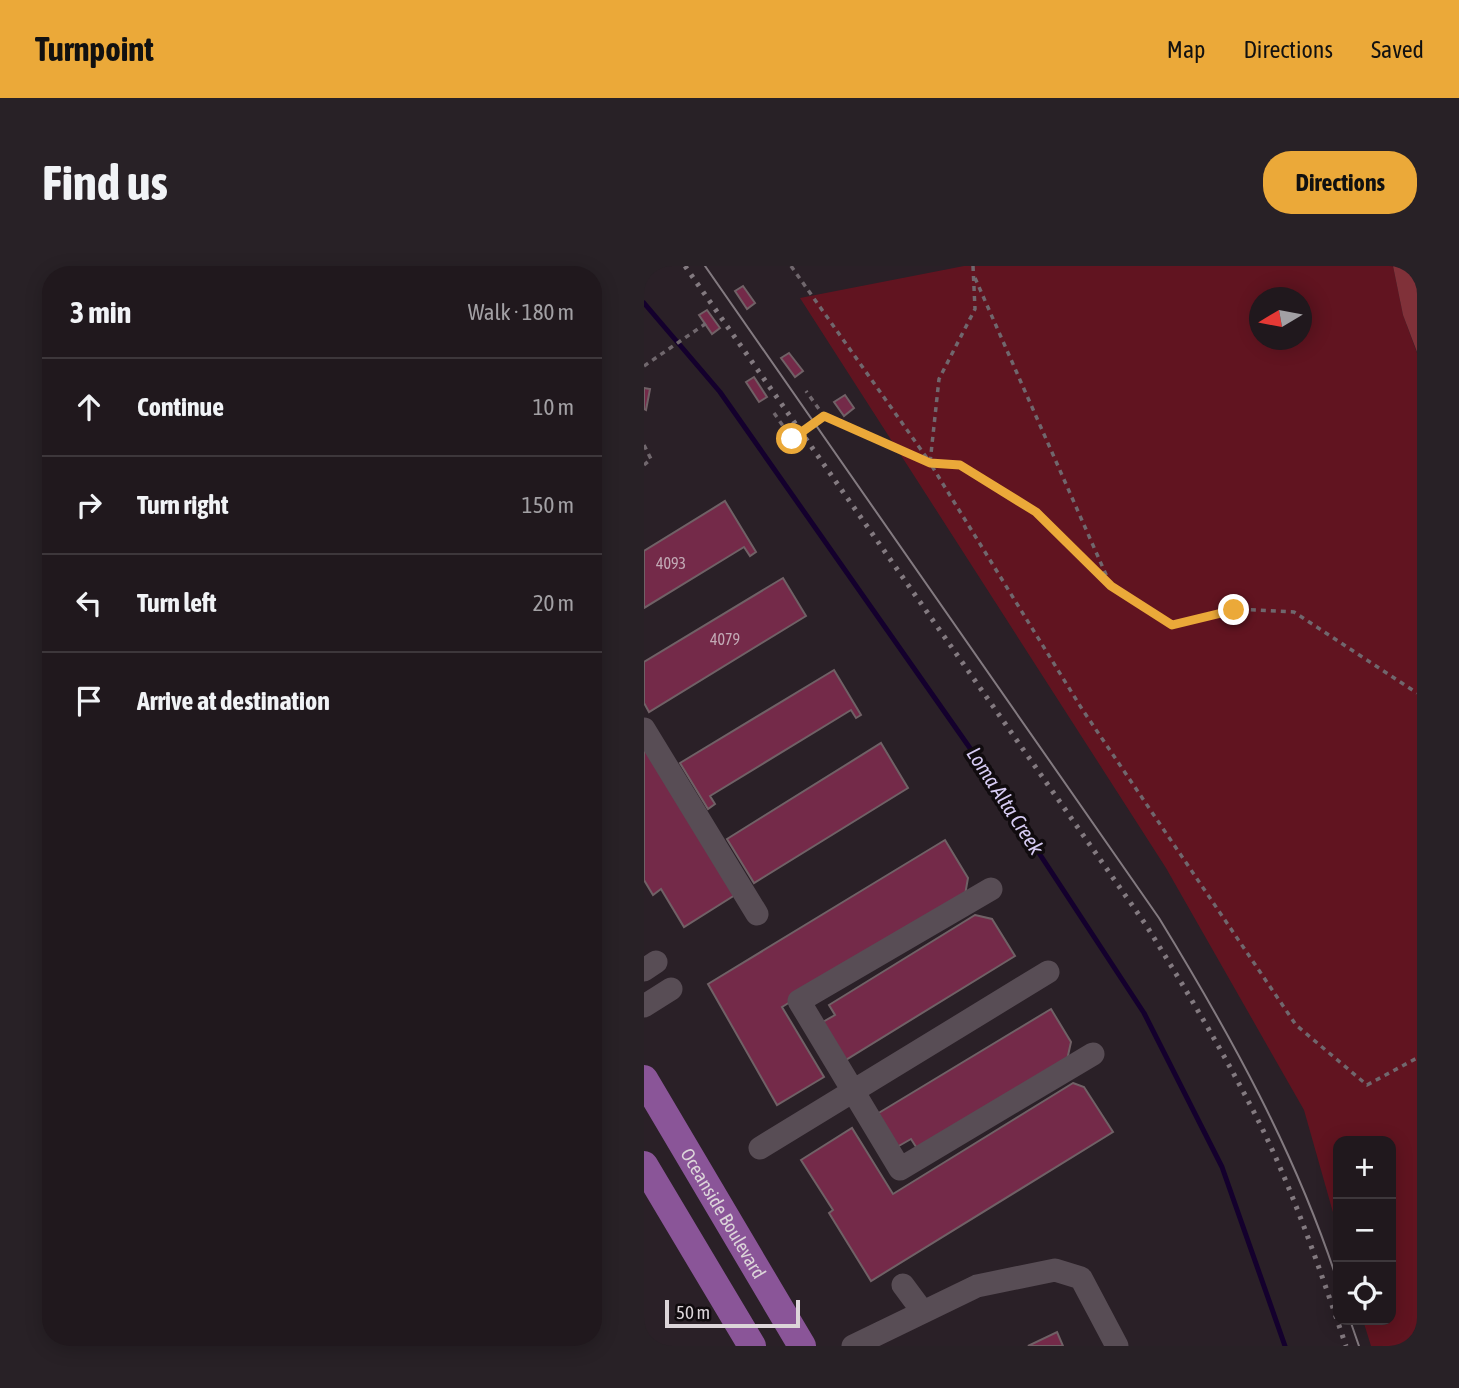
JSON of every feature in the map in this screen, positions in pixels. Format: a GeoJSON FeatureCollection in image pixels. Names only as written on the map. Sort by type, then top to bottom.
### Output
{"type":"FeatureCollection","features":[{"type":"Feature","properties":{"kind":"main road","name":"Oceanside Boulevard"},"geometry":{"type":"LineString","coordinates":[[644,1079],[802,1346]]}},
{"type":"Feature","properties":{"kind":"main road"},"geometry":{"type":"LineString","coordinates":[[644,1165],[752,1346]]}},
{"type":"Feature","properties":{"kind":"lane"},"geometry":{"type":"LineString","coordinates":[[644,729],[757,914]]}},
{"type":"Feature","properties":{"kind":"lane"},"geometry":{"type":"LineString","coordinates":[[991,889],[799,1001],[900,1169],[1093,1054]]}},
{"type":"Feature","properties":{"kind":"lane"},"geometry":{"type":"LineString","coordinates":[[761,1148],[1048,972]]}},
{"type":"Feature","properties":{"kind":"lane"},"geometry":{"type":"LineString","coordinates":[[644,1006],[671,989]]}},
{"type":"Feature","properties":{"kind":"lane"},"geometry":{"type":"LineString","coordinates":[[853,1346],[977,1286],[1055,1270],[1081,1278],[1117,1346]]}},
{"type":"Feature","properties":{"kind":"lane"},"geometry":{"type":"LineString","coordinates":[[903,1285],[923,1312]]}},
{"type":"Feature","properties":{"kind":"path"},"geometry":{"type":"LineString","coordinates":[[791,266],[930,463],[1082,709],[1296,1025],[1367,1085],[1417,1058]]}},
{"type":"Feature","properties":{"kind":"path"},"geometry":{"type":"LineString","coordinates":[[930,463],[939,379],[975,309],[973,266]]}},
{"type":"Feature","properties":{"kind":"path"},"geometry":{"type":"LineString","coordinates":[[974,275],[1111,586]]}},
{"type":"Feature","properties":{"kind":"path"},"geometry":{"type":"LineString","coordinates":[[644,366],[708,321]]}},
{"type":"Feature","properties":{"kind":"path"},"geometry":{"type":"LineString","coordinates":[[806,391],[824,416],[930,463],[960,465],[1036,512],[1111,586],[1172,625],[1234,610],[1294,612],[1417,693]]}},
{"type":"Feature","properties":{"kind":"path"},"geometry":{"type":"LineString","coordinates":[[774,413],[792,439],[824,416]]}},
{"type":"Feature","properties":{"kind":"path"},"geometry":{"type":"LineString","coordinates":[[644,445],[651,459],[644,465]]}},
{"type":"Feature","properties":{"kind":"shaded area"},"geometry":{"type":"Polygon","coordinates":[[[964,266],[1393,266],[1403,315],[1417,353],[1417,1346],[1371,1346],[1365,1325],[1396,1325],[1396,1136],[1333,1136],[1333,1212],[1304,1110],[1166,868],[800,298],[964,266]]]}},
{"type":"Feature","properties":{"kind":"shaded area"},"geometry":{"type":"Polygon","coordinates":[[[1393,266],[1417,266],[1417,352],[1403,315],[1393,266]]]}},
{"type":"Feature","properties":{"kind":"building"},"geometry":{"type":"Polygon","coordinates":[[[743,286],[755,303],[747,309],[735,291],[743,286]]]}},
{"type":"Feature","properties":{"kind":"building"},"geometry":{"type":"Polygon","coordinates":[[[707,310],[720,328],[712,334],[699,315],[707,310]]]}},
{"type":"Feature","properties":{"kind":"building"},"geometry":{"type":"Polygon","coordinates":[[[789,353],[803,371],[795,377],[781,358],[789,353]]]}},
{"type":"Feature","properties":{"kind":"building"},"geometry":{"type":"Polygon","coordinates":[[[754,377],[767,397],[759,402],[746,382],[754,377]]]}},
{"type":"Feature","properties":{"kind":"building"},"geometry":{"type":"Polygon","coordinates":[[[644,388],[650,389],[646,410],[644,409],[644,388]]]}},
{"type":"Feature","properties":{"kind":"building"},"geometry":{"type":"Polygon","coordinates":[[[845,395],[854,408],[844,416],[834,402],[845,395]]]}},
{"type":"Feature","properties":{"kind":"building"},"geometry":{"type":"Polygon","coordinates":[[[725,501],[756,552],[750,556],[744,547],[644,608],[644,551],[725,501]]]}},
{"type":"Feature","properties":{"kind":"building"},"geometry":{"type":"Polygon","coordinates":[[[783,578],[806,616],[649,712],[644,703],[644,662],[783,578]]]}},
{"type":"Feature","properties":{"kind":"building"},"geometry":{"type":"Polygon","coordinates":[[[834,670],[861,715],[856,718],[851,710],[710,796],[715,804],[708,809],[680,763],[834,670]]]}},
{"type":"Feature","properties":{"kind":"building"},"geometry":{"type":"Polygon","coordinates":[[[881,743],[908,788],[754,883],[727,839],[881,743]]]}},
{"type":"Feature","properties":{"kind":"building"},"geometry":{"type":"Polygon","coordinates":[[[644,747],[735,895],[684,927],[661,889],[653,895],[644,880],[644,747]]]}},
{"type":"Feature","properties":{"kind":"building"},"geometry":{"type":"Polygon","coordinates":[[[945,840],[968,878],[965,895],[782,1007],[824,1077],[777,1105],[708,984],[945,840]]]}},
{"type":"Feature","properties":{"kind":"building"},"geometry":{"type":"Polygon","coordinates":[[[975,915],[992,919],[1015,956],[844,1061],[821,1023],[835,1015],[829,1005],[975,915]]]}},
{"type":"Feature","properties":{"kind":"building"},"geometry":{"type":"Polygon","coordinates":[[[1051,1009],[1071,1042],[1067,1060],[918,1150],[911,1139],[897,1147],[877,1114],[1051,1009]]]}},
{"type":"Feature","properties":{"kind":"building"},"geometry":{"type":"Polygon","coordinates":[[[1073,1083],[1084,1087],[1113,1132],[871,1281],[829,1213],[833,1210],[801,1160],[852,1128],[893,1194],[1073,1083]]]}},
{"type":"Feature","properties":{"kind":"building"},"geometry":{"type":"Polygon","coordinates":[[[1057,1332],[1063,1346],[1028,1346],[1057,1332]]]}},
{"type":"Feature","properties":{"kind":"waterway","name":"Loma Alta Creek"},"geometry":{"type":"LineString","coordinates":[[644,303],[720,392],[972,751],[1144,1013],[1222,1167],[1285,1346]]}},
{"type":"Feature","properties":{"kind":"tram line"},"geometry":{"type":"LineString","coordinates":[[705,266],[1159,918],[1236,1050],[1282,1141],[1333,1269]]}},
{"type":"Feature","properties":{"kind":"tram line"},"geometry":{"type":"LineString","coordinates":[[1352,1325],[1359,1346]]}},
{"type":"Feature","properties":{"kind":"railway"},"geometry":{"type":"LineString","coordinates":[[685,266],[1146,925],[1221,1050],[1262,1128],[1286,1181],[1346,1346]]}},
{"type":"Feature","properties":{"kind":"route"},"geometry":{"type":"LineString","coordinates":[[792,439],[824,416],[871,440],[930,463],[960,465],[1036,512],[1111,586],[1172,625],[1234,610]]}}]}
